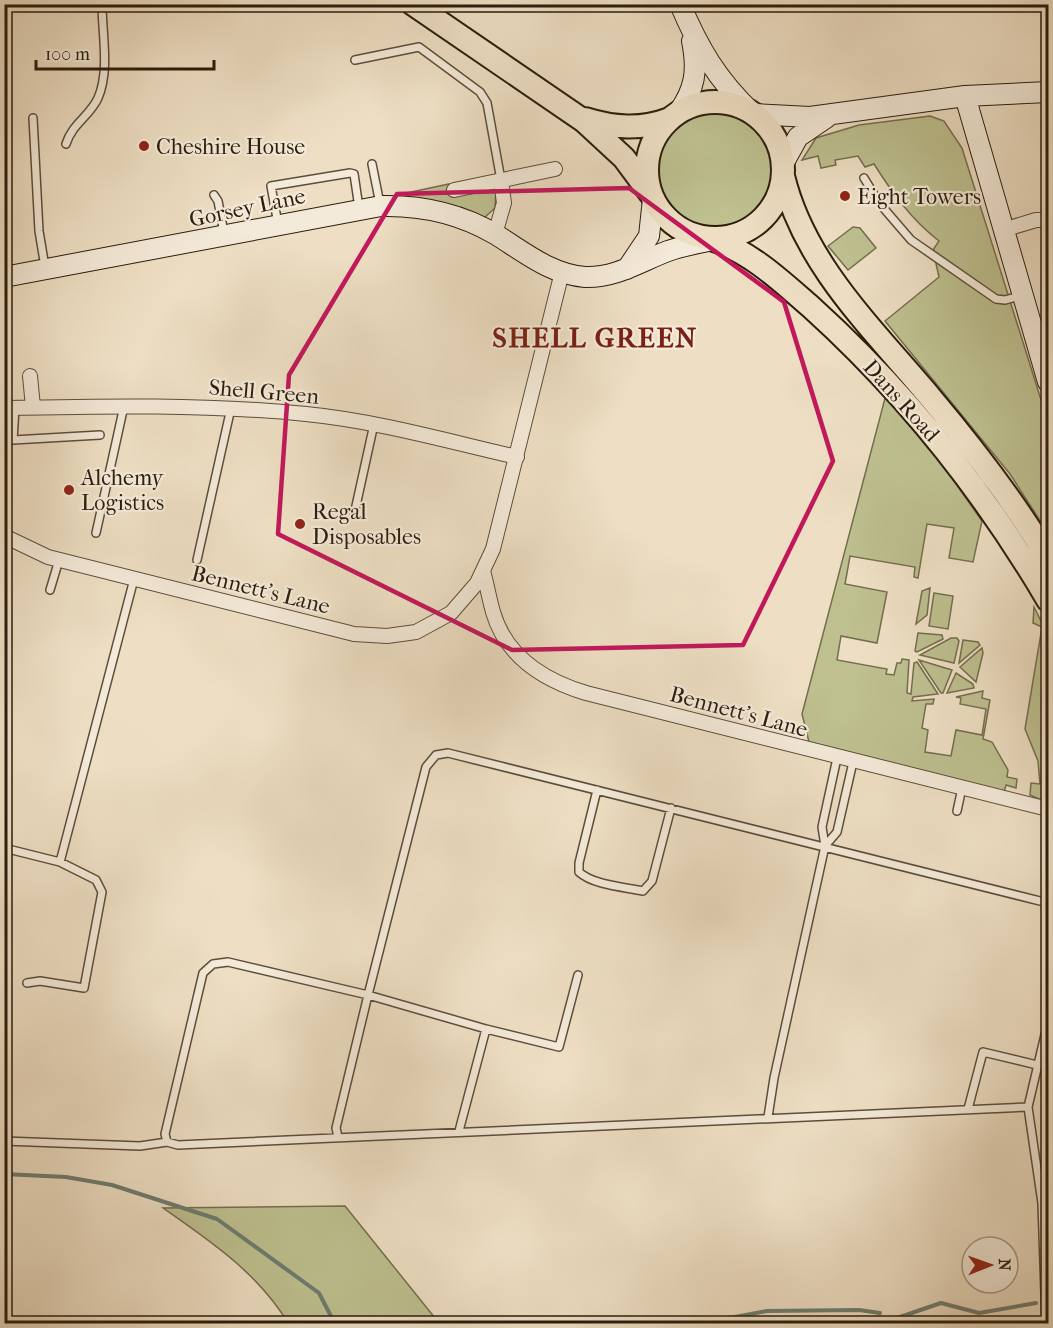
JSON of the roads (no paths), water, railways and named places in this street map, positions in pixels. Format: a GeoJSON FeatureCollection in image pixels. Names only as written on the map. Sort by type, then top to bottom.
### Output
{"type":"FeatureCollection","features":[{"type":"Feature","properties":{"kind":"main road"},"geometry":{"type":"LineString","coordinates":[[413,4],[605,139],[624,158],[673,225],[690,234],[714,240],[740,233],[765,215],[777,198],[783,171],[777,144],[767,127],[753,114],[734,104],[715,102],[698,104],[650,126],[622,127],[572,114]]}},
{"type":"Feature","properties":{"kind":"main road"},"geometry":{"type":"LineString","coordinates":[[652,197],[648,171],[650,152],[657,135],[674,116]]}},
{"type":"Feature","properties":{"kind":"main road","name":"Dans Road"},"geometry":{"type":"LineString","coordinates":[[783,171],[795,218],[812,251],[871,328],[976,453],[1048,558]]}},
{"type":"Feature","properties":{"kind":"main road","name":"Dans Road"},"geometry":{"type":"LineString","coordinates":[[714,240],[748,255],[779,279],[842,336],[889,383],[980,494],[1048,600]]}},
{"type":"Feature","properties":{"kind":"street"},"geometry":{"type":"LineString","coordinates":[[680,4],[688,24],[719,79],[753,114],[790,117],[837,114],[965,96],[1048,92]]}},
{"type":"Feature","properties":{"kind":"street"},"geometry":{"type":"LineString","coordinates":[[674,116],[689,96],[696,75],[688,24]]}},
{"type":"Feature","properties":{"kind":"street"},"geometry":{"type":"LineString","coordinates":[[965,96],[1048,382]]}},
{"type":"Feature","properties":{"kind":"street"},"geometry":{"type":"LineString","coordinates":[[783,171],[792,145],[804,130],[837,114]]}},
{"type":"Feature","properties":{"kind":"street"},"geometry":{"type":"LineString","coordinates":[[454,190],[555,169]]}},
{"type":"Feature","properties":{"kind":"street"},"geometry":{"type":"LineString","coordinates":[[495,234],[504,203],[501,180]]}},
{"type":"Feature","properties":{"kind":"street"},"geometry":{"type":"LineString","coordinates":[[627,269],[649,236],[652,197]]}},
{"type":"Feature","properties":{"kind":"street","name":"Gorsey Lane"},"geometry":{"type":"LineString","coordinates":[[4,277],[381,206],[417,207],[448,213],[495,234],[535,261],[562,272],[595,276],[627,269],[667,252],[714,240]]}},
{"type":"Feature","properties":{"kind":"street"},"geometry":{"type":"LineString","coordinates":[[1003,230],[1036,220],[1048,220]]}},
{"type":"Feature","properties":{"kind":"street","name":"Bennett's Lane"},"geometry":{"type":"LineString","coordinates":[[4,525],[7,538],[34,552],[59,560],[354,634],[387,636],[416,632],[441,621],[461,603],[483,571],[493,549],[562,272]]}},
{"type":"Feature","properties":{"kind":"street"},"geometry":{"type":"LineString","coordinates":[[30,376],[33,407]]}},
{"type":"Feature","properties":{"kind":"street","name":"Shell Green"},"geometry":{"type":"LineString","coordinates":[[10,408],[124,406],[231,408],[308,414],[374,424],[517,457]]}},
{"type":"Feature","properties":{"kind":"street","name":"Bennett's Lane"},"geometry":{"type":"LineString","coordinates":[[483,571],[493,612],[508,645],[528,665],[555,682],[586,693],[837,758],[1048,809]]}},
{"type":"Feature","properties":{"kind":"lane"},"geometry":{"type":"LineString","coordinates":[[66,144],[69,132],[98,100],[103,78],[102,4]]}},
{"type":"Feature","properties":{"kind":"lane"},"geometry":{"type":"LineString","coordinates":[[355,60],[419,47],[480,92],[487,103],[501,180]]}},
{"type":"Feature","properties":{"kind":"lane"},"geometry":{"type":"LineString","coordinates":[[33,118],[39,231],[45,270]]}},
{"type":"Feature","properties":{"kind":"lane"},"geometry":{"type":"LineString","coordinates":[[372,164],[381,206]]}},
{"type":"Feature","properties":{"kind":"lane"},"geometry":{"type":"LineString","coordinates":[[278,224],[272,186],[350,172],[354,174],[359,209]]}},
{"type":"Feature","properties":{"kind":"lane"},"geometry":{"type":"LineString","coordinates":[[864,178],[899,228],[919,247],[996,299],[1005,300],[1023,296]]}},
{"type":"Feature","properties":{"kind":"lane"},"geometry":{"type":"LineString","coordinates":[[214,195],[218,201],[225,236]]}},
{"type":"Feature","properties":{"kind":"lane"},"geometry":{"type":"LineString","coordinates":[[96,532],[124,406]]}},
{"type":"Feature","properties":{"kind":"lane"},"geometry":{"type":"LineString","coordinates":[[10,408],[13,440],[100,435]]}},
{"type":"Feature","properties":{"kind":"lane"},"geometry":{"type":"LineString","coordinates":[[197,560],[231,408]]}},
{"type":"Feature","properties":{"kind":"lane"},"geometry":{"type":"LineString","coordinates":[[354,515],[374,424]]}},
{"type":"Feature","properties":{"kind":"lane"},"geometry":{"type":"LineString","coordinates":[[50,590],[59,560]]}},
{"type":"Feature","properties":{"kind":"lane"},"geometry":{"type":"LineString","coordinates":[[60,862],[134,579]]}},
{"type":"Feature","properties":{"kind":"lane"},"geometry":{"type":"LineString","coordinates":[[338,1137],[336,1128],[426,767],[436,756],[448,753],[1048,903]]}},
{"type":"Feature","properties":{"kind":"lane"},"geometry":{"type":"LineString","coordinates":[[768,1117],[774,1078],[825,846],[822,827],[837,758]]}},
{"type":"Feature","properties":{"kind":"lane"},"geometry":{"type":"LineString","coordinates":[[825,846],[837,832],[853,762]]}},
{"type":"Feature","properties":{"kind":"lane"},"geometry":{"type":"LineString","coordinates":[[957,811],[962,788]]}},
{"type":"Feature","properties":{"kind":"lane"},"geometry":{"type":"LineString","coordinates":[[597,790],[579,863],[579,872],[583,876],[607,883],[643,891],[648,888],[652,881],[671,808]]}},
{"type":"Feature","properties":{"kind":"lane"},"geometry":{"type":"LineString","coordinates":[[4,848],[60,862],[96,880],[102,892],[84,988],[40,981],[27,983]]}},
{"type":"Feature","properties":{"kind":"lane"},"geometry":{"type":"LineString","coordinates":[[167,1142],[165,1134],[203,973],[213,964],[228,962],[368,995],[486,1029],[559,1047],[578,975]]}},
{"type":"Feature","properties":{"kind":"lane"},"geometry":{"type":"LineString","coordinates":[[1046,1323],[1042,1203],[1028,1107],[1048,1022]]}},
{"type":"Feature","properties":{"kind":"lane"},"geometry":{"type":"LineString","coordinates":[[459,1131],[486,1029]]}},
{"type":"Feature","properties":{"kind":"lane"},"geometry":{"type":"LineString","coordinates":[[968,1109],[983,1052],[1037,1065]]}},
{"type":"Feature","properties":{"kind":"lane"},"geometry":{"type":"LineString","coordinates":[[4,1141],[140,1146],[167,1142],[178,1145],[1028,1107]]}},
{"type":"Feature","properties":{"kind":"waterway"},"geometry":{"type":"LineString","coordinates":[[4,1174],[66,1177],[112,1185],[217,1219],[319,1293],[335,1324]]}},
{"type":"Feature","properties":{"kind":"waterway"},"geometry":{"type":"LineString","coordinates":[[897,1318],[941,1303],[979,1313],[1036,1303]]}},
{"type":"Feature","properties":{"kind":"waterway"},"geometry":{"type":"LineString","coordinates":[[668,1324],[724,1319],[767,1311],[859,1310],[880,1313]]}},
{"type":"Feature","properties":{"kind":"place","name":"Cheshire House"},"geometry":{"type":"Point","coordinates":[144,146]}},
{"type":"Feature","properties":{"kind":"place","name":"Eight Towers"},"geometry":{"type":"Point","coordinates":[845,196]}},
{"type":"Feature","properties":{"kind":"place","name":"Alchemy Logistics"},"geometry":{"type":"Point","coordinates":[69,490]}},
{"type":"Feature","properties":{"kind":"place","name":"Regal Disposables"},"geometry":{"type":"Point","coordinates":[300,524]}},
{"type":"Feature","properties":{"kind":"district","name":"SHELL GREEN"},"geometry":{"type":"Point","coordinates":[595,337]}}]}
